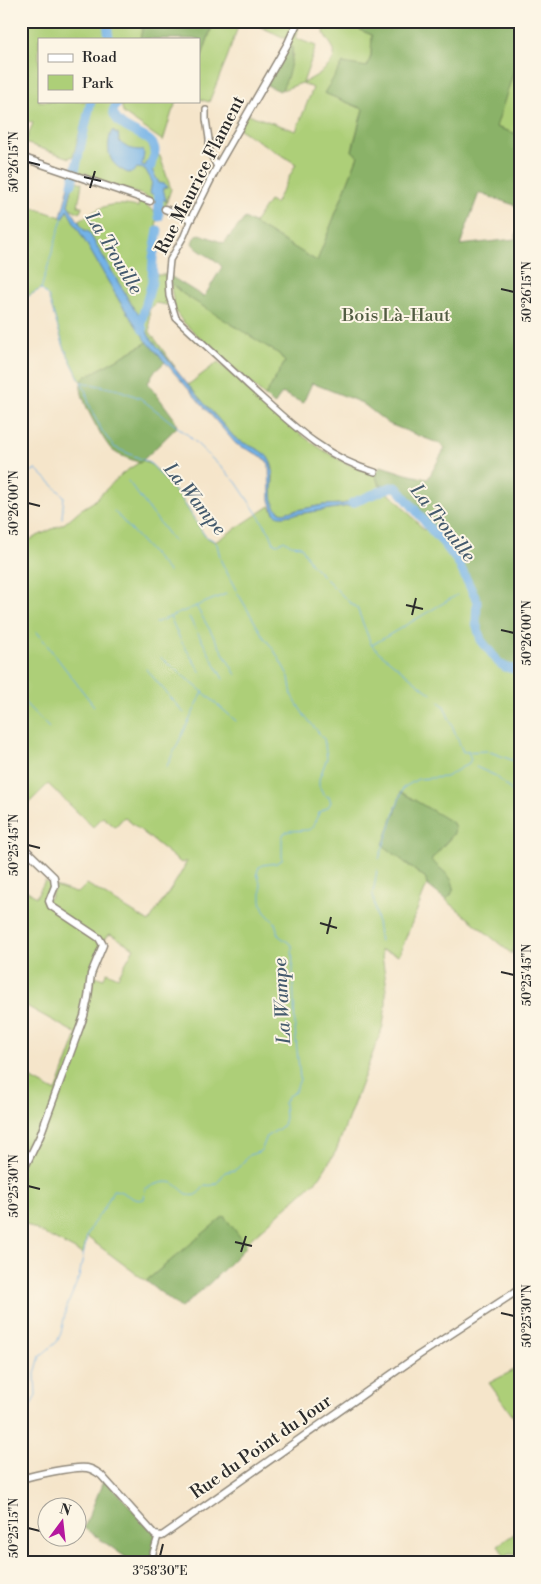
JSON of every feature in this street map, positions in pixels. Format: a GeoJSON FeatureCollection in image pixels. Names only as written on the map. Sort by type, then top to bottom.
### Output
{"type":"FeatureCollection","features":[{"type":"Feature","properties":{"kind":"street","name":"Rue Maurice Flament"},"geometry":{"type":"LineString","coordinates":[[298,21],[288,43],[216,167],[184,236],[170,260],[168,288],[171,306],[176,318],[284,418],[314,442],[343,461],[374,472]]}},
{"type":"Feature","properties":{"kind":"street"},"geometry":{"type":"LineString","coordinates":[[206,110],[209,139],[207,150],[216,167]]}},
{"type":"Feature","properties":{"kind":"street"},"geometry":{"type":"LineString","coordinates":[[21,157],[150,201]]}},
{"type":"Feature","properties":{"kind":"street"},"geometry":{"type":"LineString","coordinates":[[165,209],[191,219]]}},
{"type":"Feature","properties":{"kind":"street"},"geometry":{"type":"LineString","coordinates":[[21,845],[54,877],[55,886],[49,901],[51,906],[99,938],[103,945],[91,974],[84,1016],[40,1136],[21,1175]]}},
{"type":"Feature","properties":{"kind":"street","name":"Rue du Point du Jour"},"geometry":{"type":"LineString","coordinates":[[158,1536],[168,1532],[419,1355],[520,1289]]}},
{"type":"Feature","properties":{"kind":"street"},"geometry":{"type":"LineString","coordinates":[[21,1479],[75,1468],[93,1470],[158,1536],[150,1563]]}},
{"type":"Feature","properties":{"kind":"green space"},"geometry":{"type":"Polygon","coordinates":[[[21,21],[144,21],[140,38],[38,38],[38,102],[88,102],[73,157],[71,156],[70,158],[25,143],[33,123],[21,119],[21,74],[25,50],[21,21]]]}},
{"type":"Feature","properties":{"kind":"green space"},"geometry":{"type":"Polygon","coordinates":[[[144,21],[214,21],[200,61],[200,38],[140,38],[144,21]]]}},
{"type":"Feature","properties":{"kind":"green space"},"geometry":{"type":"Polygon","coordinates":[[[214,21],[240,21],[209,102],[200,99],[200,61],[214,21]]]}},
{"type":"Feature","properties":{"kind":"green space"},"geometry":{"type":"Polygon","coordinates":[[[248,21],[301,21],[295,38],[316,46],[303,83],[324,70],[334,56],[334,50],[324,33],[326,21],[356,21],[360,30],[372,35],[371,56],[367,67],[325,93],[363,109],[352,150],[358,156],[317,262],[254,223],[269,201],[275,204],[296,164],[239,129],[247,114],[296,131],[313,88],[302,83],[282,90],[293,54],[288,43],[289,40],[248,21]]]}},
{"type":"Feature","properties":{"kind":"green space","name":"Bois Là-Haut"},"geometry":{"type":"Polygon","coordinates":[[[356,21],[520,21],[520,52],[496,127],[520,135],[520,207],[479,193],[460,245],[515,239],[520,224],[520,671],[505,667],[499,663],[481,640],[476,623],[477,601],[458,562],[397,486],[379,485],[375,474],[381,466],[428,479],[445,448],[440,444],[389,424],[362,403],[312,383],[303,403],[282,393],[274,405],[265,396],[285,362],[279,354],[183,294],[170,282],[170,276],[204,297],[222,267],[195,247],[192,243],[194,238],[200,234],[224,243],[245,218],[317,261],[358,156],[352,151],[363,109],[324,93],[343,63],[367,67],[371,56],[372,35],[360,30],[356,21]]]}},
{"type":"Feature","properties":{"kind":"green space"},"geometry":{"type":"Polygon","coordinates":[[[288,43],[292,46],[291,63],[288,76],[280,91],[264,84],[288,43]]]}},
{"type":"Feature","properties":{"kind":"green space"},"geometry":{"type":"Polygon","coordinates":[[[520,52],[520,135],[495,127],[520,52]]]}},
{"type":"Feature","properties":{"kind":"green space"},"geometry":{"type":"Polygon","coordinates":[[[95,102],[116,102],[112,110],[114,122],[142,138],[150,147],[152,153],[160,156],[171,189],[165,207],[143,195],[88,178],[89,174],[84,173],[83,176],[76,172],[95,102]]]}},
{"type":"Feature","properties":{"kind":"green space"},"geometry":{"type":"Polygon","coordinates":[[[121,102],[177,102],[163,141],[123,113],[121,102]]]}},
{"type":"Feature","properties":{"kind":"green space"},"geometry":{"type":"Polygon","coordinates":[[[74,180],[82,183],[78,206],[82,206],[80,213],[68,205],[74,180]]]}},
{"type":"Feature","properties":{"kind":"green space"},"geometry":{"type":"Polygon","coordinates":[[[21,193],[32,196],[31,207],[64,218],[67,209],[120,302],[148,342],[85,377],[81,382],[64,347],[48,296],[41,289],[21,300],[21,193]]]}},
{"type":"Feature","properties":{"kind":"green space"},"geometry":{"type":"Polygon","coordinates":[[[139,201],[147,204],[155,212],[157,218],[150,285],[142,305],[141,316],[134,309],[88,231],[84,230],[78,221],[106,206],[138,207],[139,201]]]}},
{"type":"Feature","properties":{"kind":"green space"},"geometry":{"type":"Polygon","coordinates":[[[155,275],[166,275],[168,305],[155,303],[149,310],[150,332],[175,367],[152,340],[146,329],[146,306],[155,275]]]}},
{"type":"Feature","properties":{"kind":"green space"},"geometry":{"type":"Polygon","coordinates":[[[170,282],[177,289],[279,354],[285,362],[265,396],[183,322],[175,311],[170,282]]]}},
{"type":"Feature","properties":{"kind":"green space"},"geometry":{"type":"Polygon","coordinates":[[[148,342],[165,362],[153,373],[148,383],[174,418],[177,427],[140,463],[111,449],[87,408],[81,391],[81,384],[85,377],[148,342]]]}},
{"type":"Feature","properties":{"kind":"green space"},"geometry":{"type":"Polygon","coordinates":[[[218,362],[291,427],[311,442],[353,466],[375,474],[379,485],[384,485],[386,492],[398,501],[424,530],[428,526],[458,562],[477,601],[476,623],[505,667],[520,671],[520,926],[512,954],[446,900],[452,894],[430,860],[454,834],[396,806],[395,816],[393,816],[384,845],[418,873],[426,877],[427,885],[399,955],[381,950],[386,981],[383,1026],[336,1151],[320,1177],[245,1244],[224,1217],[146,1281],[87,1237],[83,1254],[21,1222],[21,1073],[56,1092],[77,1034],[21,1003],[21,896],[26,890],[36,897],[45,881],[53,886],[44,901],[50,898],[55,886],[76,893],[87,884],[149,922],[174,885],[187,861],[181,863],[124,817],[115,827],[103,817],[93,827],[48,784],[21,811],[21,804],[25,800],[21,796],[21,546],[31,539],[65,523],[93,502],[123,473],[143,460],[153,466],[181,498],[205,536],[215,542],[270,506],[274,513],[284,516],[356,505],[362,501],[361,498],[343,504],[323,505],[283,513],[277,510],[272,498],[273,471],[269,460],[260,452],[234,437],[188,385],[218,362]],[[110,934],[102,941],[91,974],[103,979],[107,972],[118,977],[134,948],[110,934]]]}},
{"type":"Feature","properties":{"kind":"green space"},"geometry":{"type":"Polygon","coordinates":[[[401,792],[453,823],[454,833],[431,860],[446,873],[453,883],[451,894],[446,900],[427,885],[425,877],[383,845],[395,815],[401,792]]]}},
{"type":"Feature","properties":{"kind":"green space"},"geometry":{"type":"Polygon","coordinates":[[[224,1216],[247,1246],[211,1282],[181,1308],[146,1281],[224,1216]]]}},
{"type":"Feature","properties":{"kind":"green space"},"geometry":{"type":"Polygon","coordinates":[[[520,1367],[520,1431],[517,1422],[489,1383],[520,1367]]]}},
{"type":"Feature","properties":{"kind":"green space"},"geometry":{"type":"Polygon","coordinates":[[[104,1479],[158,1536],[150,1563],[134,1563],[88,1531],[88,1518],[104,1479]]]}},
{"type":"Feature","properties":{"kind":"green space"},"geometry":{"type":"Polygon","coordinates":[[[520,1530],[520,1555],[509,1554],[505,1557],[498,1545],[520,1530]]]}},
{"type":"Feature","properties":{"kind":"water","name":"La Trouille"},"geometry":{"type":"Polygon","coordinates":[[[113,130],[116,134],[118,133],[119,141],[124,145],[132,149],[142,150],[144,154],[142,165],[145,166],[151,154],[156,156],[152,170],[159,183],[165,184],[168,187],[163,188],[166,201],[150,193],[152,181],[145,169],[137,168],[133,172],[128,173],[112,161],[109,152],[109,141],[113,130]]]}},
{"type":"Feature","properties":{"kind":"water"},"geometry":{"type":"Polygon","coordinates":[[[72,174],[75,176],[68,205],[84,230],[88,231],[134,309],[141,316],[149,336],[188,385],[234,437],[265,454],[268,458],[272,469],[274,505],[278,510],[283,513],[323,505],[343,504],[361,498],[362,501],[356,505],[284,516],[274,513],[270,500],[269,464],[263,457],[236,444],[145,339],[120,302],[67,210],[64,218],[61,217],[72,174]]]}},
{"type":"Feature","properties":{"kind":"waterway","name":"La Trouille"},"geometry":{"type":"LineString","coordinates":[[107,21],[109,38]]}},
{"type":"Feature","properties":{"kind":"waterway","name":"La Trouille"},"geometry":{"type":"LineString","coordinates":[[72,184],[91,102]]}},
{"type":"Feature","properties":{"kind":"waterway","name":"La Trouille"},"geometry":{"type":"LineString","coordinates":[[118,102],[113,111],[121,124],[143,136],[154,145],[155,153],[151,166]]}},
{"type":"Feature","properties":{"kind":"waterway","name":"La Trouille"},"geometry":{"type":"LineString","coordinates":[[157,188],[159,217]]}},
{"type":"Feature","properties":{"kind":"waterway"},"geometry":{"type":"LineString","coordinates":[[21,300],[41,289],[63,216]]}},
{"type":"Feature","properties":{"kind":"waterway","name":"La Trouille"},"geometry":{"type":"LineString","coordinates":[[143,330],[141,324],[152,282],[153,258],[158,230]]}},
{"type":"Feature","properties":{"kind":"waterway","name":"La Wampe"},"geometry":{"type":"LineString","coordinates":[[21,1422],[36,1396],[35,1374],[40,1356],[57,1342],[61,1333],[66,1309],[79,1277],[87,1236],[113,1190],[140,1200],[144,1199],[145,1189],[159,1183],[170,1182],[187,1194],[197,1194],[205,1185],[217,1183],[225,1172],[235,1170],[249,1155],[259,1152],[267,1136],[283,1125],[285,1118],[284,1103],[288,1096],[295,1092],[300,1079],[295,1030],[292,945],[279,936],[275,923],[264,911],[261,901],[261,886],[257,873],[262,865],[277,863],[282,860],[282,838],[284,833],[312,828],[319,813],[328,807],[331,802],[319,786],[319,779],[327,758],[324,739],[304,715],[292,696],[289,677],[236,590],[221,561],[217,544],[205,536],[181,498],[153,466],[114,447],[102,431],[64,347],[48,296],[41,289]]}},
{"type":"Feature","properties":{"kind":"waterway"},"geometry":{"type":"LineString","coordinates":[[81,382],[119,390],[140,398],[188,435],[236,482],[270,533],[274,543],[278,544],[284,540],[291,545],[301,546],[311,564],[357,608],[374,648],[431,694]]}},
{"type":"Feature","properties":{"kind":"waterway"},"geometry":{"type":"LineString","coordinates":[[21,477],[36,469],[64,496],[62,518]]}},
{"type":"Feature","properties":{"kind":"waterway"},"geometry":{"type":"LineString","coordinates":[[128,481],[174,542]]}},
{"type":"Feature","properties":{"kind":"waterway","name":"La Trouille"},"geometry":{"type":"LineString","coordinates":[[352,503],[391,487],[396,487],[458,562],[477,601],[476,623],[481,640],[499,663],[505,667],[520,671]]}},
{"type":"Feature","properties":{"kind":"waterway"},"geometry":{"type":"LineString","coordinates":[[114,511],[169,572]]}},
{"type":"Feature","properties":{"kind":"waterway"},"geometry":{"type":"LineString","coordinates":[[155,623],[226,594]]}},
{"type":"Feature","properties":{"kind":"waterway"},"geometry":{"type":"LineString","coordinates":[[372,645],[457,595]]}},
{"type":"Feature","properties":{"kind":"waterway"},"geometry":{"type":"LineString","coordinates":[[196,606],[236,675]]}},
{"type":"Feature","properties":{"kind":"waterway"},"geometry":{"type":"LineString","coordinates":[[170,617],[181,641],[203,676]]}},
{"type":"Feature","properties":{"kind":"waterway"},"geometry":{"type":"LineString","coordinates":[[189,617],[223,679]]}},
{"type":"Feature","properties":{"kind":"waterway"},"geometry":{"type":"LineString","coordinates":[[37,632],[94,706]]}},
{"type":"Feature","properties":{"kind":"waterway"},"geometry":{"type":"LineString","coordinates":[[161,658],[236,721]]}},
{"type":"Feature","properties":{"kind":"waterway"},"geometry":{"type":"LineString","coordinates":[[146,669],[184,713]]}},
{"type":"Feature","properties":{"kind":"waterway"},"geometry":{"type":"LineString","coordinates":[[166,768],[203,692]]}},
{"type":"Feature","properties":{"kind":"waterway"},"geometry":{"type":"LineString","coordinates":[[21,699],[50,729]]}},
{"type":"Feature","properties":{"kind":"waterway"},"geometry":{"type":"LineString","coordinates":[[439,702],[444,706],[463,752],[487,751]]}},
{"type":"Feature","properties":{"kind":"waterway"},"geometry":{"type":"LineString","coordinates":[[379,859],[403,788],[418,779],[446,777],[469,763],[471,759],[468,752]]}},
{"type":"Feature","properties":{"kind":"waterway"},"geometry":{"type":"LineString","coordinates":[[490,752],[520,763]]}},
{"type":"Feature","properties":{"kind":"waterway"},"geometry":{"type":"LineString","coordinates":[[476,767],[496,776],[520,799]]}},
{"type":"Feature","properties":{"kind":"waterway"},"geometry":{"type":"LineString","coordinates":[[377,870],[373,894],[380,942]]}}]}
